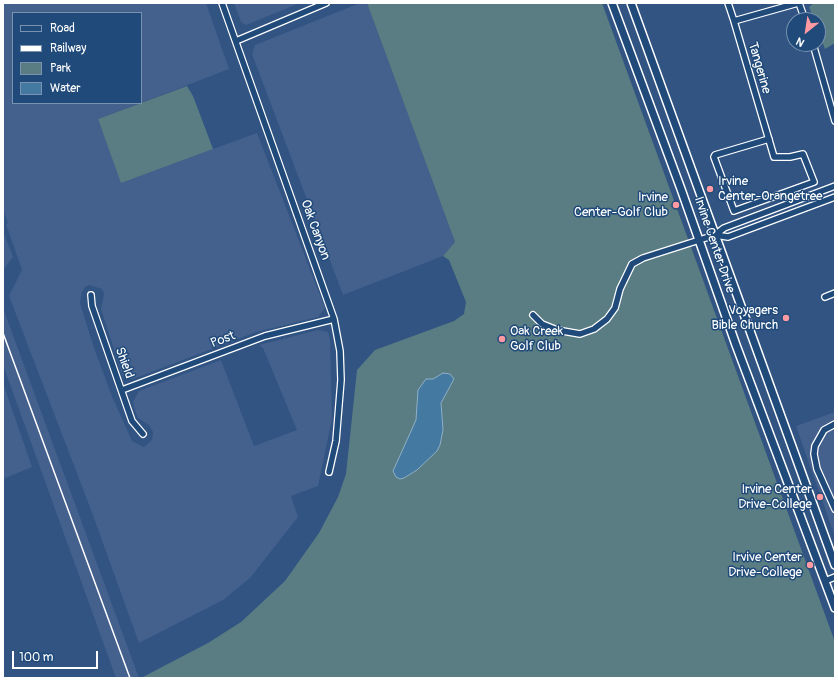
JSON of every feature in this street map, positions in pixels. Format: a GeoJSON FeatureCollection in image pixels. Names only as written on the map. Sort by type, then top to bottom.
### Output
{"type":"FeatureCollection","features":[{"type":"Feature","properties":{"kind":"main road","name":"Irvine Center Drive"},"geometry":{"type":"LineString","coordinates":[[612,3],[681,189],[698,241],[835,608]]}},
{"type":"Feature","properties":{"kind":"main road","name":"Irvine Center Drive"},"geometry":{"type":"LineString","coordinates":[[631,3],[835,564]]}},
{"type":"Feature","properties":{"kind":"street","name":"Oak Canyon"},"geometry":{"type":"LineString","coordinates":[[222,3],[334,319],[340,351],[341,380],[336,441],[329,472]]}},
{"type":"Feature","properties":{"kind":"street"},"geometry":{"type":"LineString","coordinates":[[236,41],[326,3]]}},
{"type":"Feature","properties":{"kind":"street","name":"Tangerine"},"geometry":{"type":"LineString","coordinates":[[728,3],[769,139],[774,157],[790,157],[803,154],[814,182],[734,210],[714,157],[715,155],[769,139]]}},
{"type":"Feature","properties":{"kind":"street"},"geometry":{"type":"LineString","coordinates":[[734,22],[798,3]]}},
{"type":"Feature","properties":{"kind":"street"},"geometry":{"type":"LineString","coordinates":[[815,52],[835,121]]}},
{"type":"Feature","properties":{"kind":"street"},"geometry":{"type":"LineString","coordinates":[[533,315],[542,324],[557,330],[580,334],[594,329],[607,319],[616,308],[620,289],[632,264],[642,258],[715,235],[724,228],[835,186]]}},
{"type":"Feature","properties":{"kind":"street"},"geometry":{"type":"LineString","coordinates":[[715,235],[728,237],[835,197]]}},
{"type":"Feature","properties":{"kind":"street"},"geometry":{"type":"LineString","coordinates":[[825,297],[835,293]]}},
{"type":"Feature","properties":{"kind":"street","name":"Shield"},"geometry":{"type":"LineString","coordinates":[[91,295],[92,306],[132,421],[143,434]]}},
{"type":"Feature","properties":{"kind":"street","name":"Post"},"geometry":{"type":"LineString","coordinates":[[122,390],[265,336],[334,319]]}},
{"type":"Feature","properties":{"kind":"street"},"geometry":{"type":"LineString","coordinates":[[835,424],[824,430],[821,434],[815,446],[814,454],[817,469],[835,509]]}},
{"type":"Feature","properties":{"kind":"street"},"geometry":{"type":"LineString","coordinates":[[825,581],[835,577]]}},
{"type":"Feature","properties":{"kind":"shaded area"},"geometry":{"type":"Polygon","coordinates":[[[3,3],[206,3],[229,69],[142,103],[142,12],[12,12],[12,104],[137,104],[98,119],[122,182],[257,133],[325,308],[318,317],[256,332],[133,379],[125,378],[122,374],[101,309],[104,294],[102,289],[89,285],[85,287],[82,292],[80,303],[93,345],[111,394],[132,441],[144,447],[152,440],[153,432],[149,425],[138,418],[135,410],[133,402],[139,391],[221,360],[254,446],[297,430],[263,348],[259,345],[318,330],[328,332],[330,340],[332,419],[318,486],[291,496],[298,517],[250,578],[223,600],[139,643],[91,510],[9,296],[22,270],[6,224],[8,223],[3,209],[3,3]]]}},
{"type":"Feature","properties":{"kind":"shaded area"},"geometry":{"type":"Polygon","coordinates":[[[234,3],[300,3],[246,25],[241,22],[234,3]]]}},
{"type":"Feature","properties":{"kind":"shaded area"},"geometry":{"type":"Polygon","coordinates":[[[360,3],[367,3],[455,242],[443,256],[343,295],[252,54],[255,45],[360,3]]]}},
{"type":"Feature","properties":{"kind":"shaded area"},"geometry":{"type":"Polygon","coordinates":[[[3,231],[13,257],[3,270],[3,231]]]}},
{"type":"Feature","properties":{"kind":"shaded area"},"geometry":{"type":"Polygon","coordinates":[[[3,308],[139,678],[116,678],[3,365],[3,308]]]}},
{"type":"Feature","properties":{"kind":"shaded area"},"geometry":{"type":"Polygon","coordinates":[[[3,383],[32,467],[3,479],[3,383]]]}},
{"type":"Feature","properties":{"kind":"shaded area"},"geometry":{"type":"Polygon","coordinates":[[[835,412],[835,537],[796,426],[835,412]]]}},
{"type":"Feature","properties":{"kind":"green space"},"geometry":{"type":"Polygon","coordinates":[[[367,3],[602,3],[835,642],[835,678],[141,678],[208,643],[241,622],[285,581],[319,533],[338,497],[346,474],[357,370],[375,350],[454,321],[464,314],[466,302],[449,260],[443,256],[455,242],[367,3]]]}},
{"type":"Feature","properties":{"kind":"green space"},"geometry":{"type":"Polygon","coordinates":[[[814,3],[835,3],[835,43],[826,48],[826,12],[811,12],[809,7],[814,3]]]}},
{"type":"Feature","properties":{"kind":"green space"},"geometry":{"type":"Polygon","coordinates":[[[187,86],[193,96],[213,149],[121,183],[98,119],[142,104],[142,103],[187,86]]]}},
{"type":"Feature","properties":{"kind":"water"},"geometry":{"type":"Polygon","coordinates":[[[443,373],[450,374],[454,379],[441,403],[443,430],[440,445],[437,451],[417,470],[400,479],[396,477],[393,471],[416,420],[418,390],[426,379],[433,379],[443,373]]]}},
{"type":"Feature","properties":{"kind":"railway"},"geometry":{"type":"LineString","coordinates":[[3,333],[130,678]]}},
{"type":"Feature","properties":{"kind":"place","name":"Irvine Center-Orangetree"},"geometry":{"type":"Point","coordinates":[710,189]}},
{"type":"Feature","properties":{"kind":"place","name":"Irvine Center-Golf Club"},"geometry":{"type":"Point","coordinates":[676,205]}},
{"type":"Feature","properties":{"kind":"place","name":"Voyagers Bible Church"},"geometry":{"type":"Point","coordinates":[786,318]}},
{"type":"Feature","properties":{"kind":"place","name":"Oak Creek Golf Club"},"geometry":{"type":"Point","coordinates":[502,339]}},
{"type":"Feature","properties":{"kind":"place","name":"Irvine Center Drive-College"},"geometry":{"type":"Point","coordinates":[820,497]}},
{"type":"Feature","properties":{"kind":"place","name":"Irvive Center Drive-College"},"geometry":{"type":"Point","coordinates":[810,565]}}]}
